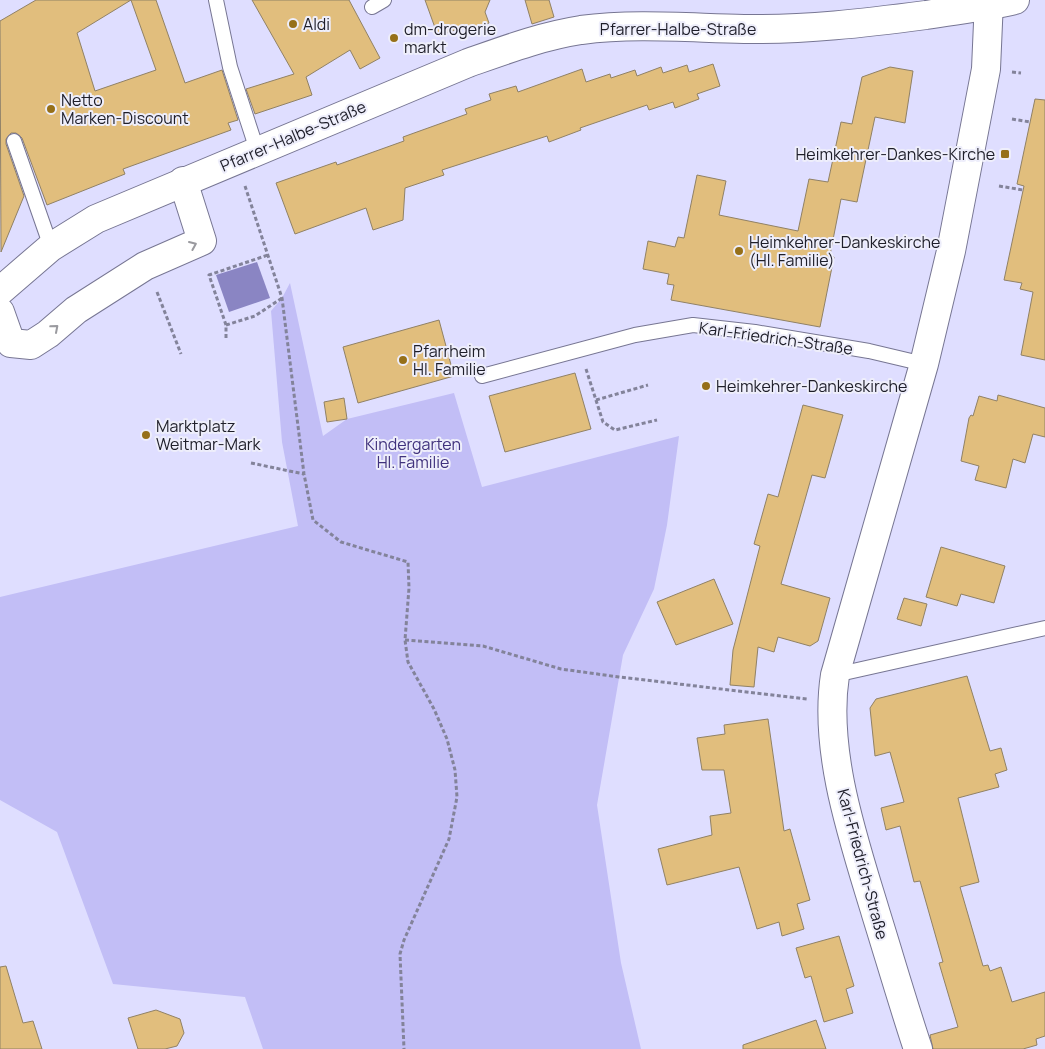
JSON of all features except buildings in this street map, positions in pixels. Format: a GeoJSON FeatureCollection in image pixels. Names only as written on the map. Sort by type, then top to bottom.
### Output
{"type":"FeatureCollection","features":[{"type":"Feature","properties":{"kind":"street","name":"Pfarrer-Halbe-Straße"},"geometry":{"type":"LineString","coordinates":[[0,291],[50,247],[96,219],[468,63],[523,44],[580,30],[694,26],[796,28],[865,24],[998,2]]}},
{"type":"Feature","properties":{"kind":"street","name":"Karl-Friedrich-Straße"},"geometry":{"type":"LineString","coordinates":[[918,1049],[862,865],[838,771],[831,724],[831,701],[835,675],[924,364],[951,251],[998,2]]}},
{"type":"Feature","properties":{"kind":"street"},"geometry":{"type":"LineString","coordinates":[[0,312],[11,342],[31,345],[48,334],[76,310],[145,266],[202,241],[183,182]]}},
{"type":"Feature","properties":{"kind":"lane"},"geometry":{"type":"LineString","coordinates":[[216,0],[245,155]]}},
{"type":"Feature","properties":{"kind":"lane"},"geometry":{"type":"LineString","coordinates":[[372,7],[384,0]]}},
{"type":"Feature","properties":{"kind":"lane"},"geometry":{"type":"LineString","coordinates":[[14,141],[50,247]]}},
{"type":"Feature","properties":{"kind":"lane","name":"Karl-Friedrich-Straße"},"geometry":{"type":"LineString","coordinates":[[482,376],[635,335],[693,325],[755,332],[859,350],[924,364]]}},
{"type":"Feature","properties":{"kind":"lane"},"geometry":{"type":"LineString","coordinates":[[835,675],[1045,628]]}},
{"type":"Feature","properties":{"kind":"path"},"geometry":{"type":"LineString","coordinates":[[1012,119],[1030,122]]}},
{"type":"Feature","properties":{"kind":"path"},"geometry":{"type":"LineString","coordinates":[[245,155],[268,255],[282,298],[304,474],[313,520],[341,542],[408,562],[409,588],[405,640],[408,662],[434,708],[455,770],[456,816],[449,839],[404,940],[400,954],[404,1049]]}},
{"type":"Feature","properties":{"kind":"path"},"geometry":{"type":"LineString","coordinates":[[999,186],[1023,190]]}},
{"type":"Feature","properties":{"kind":"path"},"geometry":{"type":"LineString","coordinates":[[226,338],[226,325],[209,275],[268,255]]}},
{"type":"Feature","properties":{"kind":"path"},"geometry":{"type":"LineString","coordinates":[[145,266],[181,354]]}},
{"type":"Feature","properties":{"kind":"path"},"geometry":{"type":"LineString","coordinates":[[226,325],[255,316],[282,298]]}},
{"type":"Feature","properties":{"kind":"path"},"geometry":{"type":"LineString","coordinates":[[579,350],[603,422],[615,430],[657,420]]}},
{"type":"Feature","properties":{"kind":"path"},"geometry":{"type":"LineString","coordinates":[[596,400],[648,385]]}},
{"type":"Feature","properties":{"kind":"path"},"geometry":{"type":"LineString","coordinates":[[251,463],[304,474]]}},
{"type":"Feature","properties":{"kind":"path"},"geometry":{"type":"LineString","coordinates":[[405,640],[482,646],[561,669],[797,698]]}},
{"type":"Feature","properties":{"kind":"green space","name":"Kindergarten Hl. Familie"},"geometry":{"type":"Polygon","coordinates":[[[290,283],[323,436],[347,419],[454,393],[482,487],[679,436],[667,525],[654,589],[623,655],[597,805],[621,963],[641,1049],[263,1049],[245,997],[113,984],[57,832],[0,800],[0,597],[298,526],[282,442],[271,311],[282,298],[290,283]]]}},
{"type":"Feature","properties":{"kind":"shaded area"},"geometry":{"type":"Polygon","coordinates":[[[257,262],[270,298],[229,312],[216,275],[257,262]]]}},
{"type":"Feature","properties":{"kind":"place","name":"Aldi"},"geometry":{"type":"Point","coordinates":[293,24]}},
{"type":"Feature","properties":{"kind":"place","name":"dm-drogerie markt"},"geometry":{"type":"Point","coordinates":[394,38]}},
{"type":"Feature","properties":{"kind":"place","name":"Netto Marken-Discount"},"geometry":{"type":"Point","coordinates":[51,109]}},
{"type":"Feature","properties":{"kind":"place","name":"Heimkehrer-Dankes-Kirche"},"geometry":{"type":"Point","coordinates":[1005,154]}},
{"type":"Feature","properties":{"kind":"place","name":"Heimkehrer-Dankeskirche (Hl. Familie)"},"geometry":{"type":"Point","coordinates":[739,251]}},
{"type":"Feature","properties":{"kind":"place","name":"Pfarrheim Hl. Familie"},"geometry":{"type":"Point","coordinates":[403,360]}},
{"type":"Feature","properties":{"kind":"place","name":"Heimkehrer-Dankeskirche"},"geometry":{"type":"Point","coordinates":[706,386]}},
{"type":"Feature","properties":{"kind":"place","name":"Marktplatz Weitmar-Mark"},"geometry":{"type":"Point","coordinates":[146,435]}}]}
